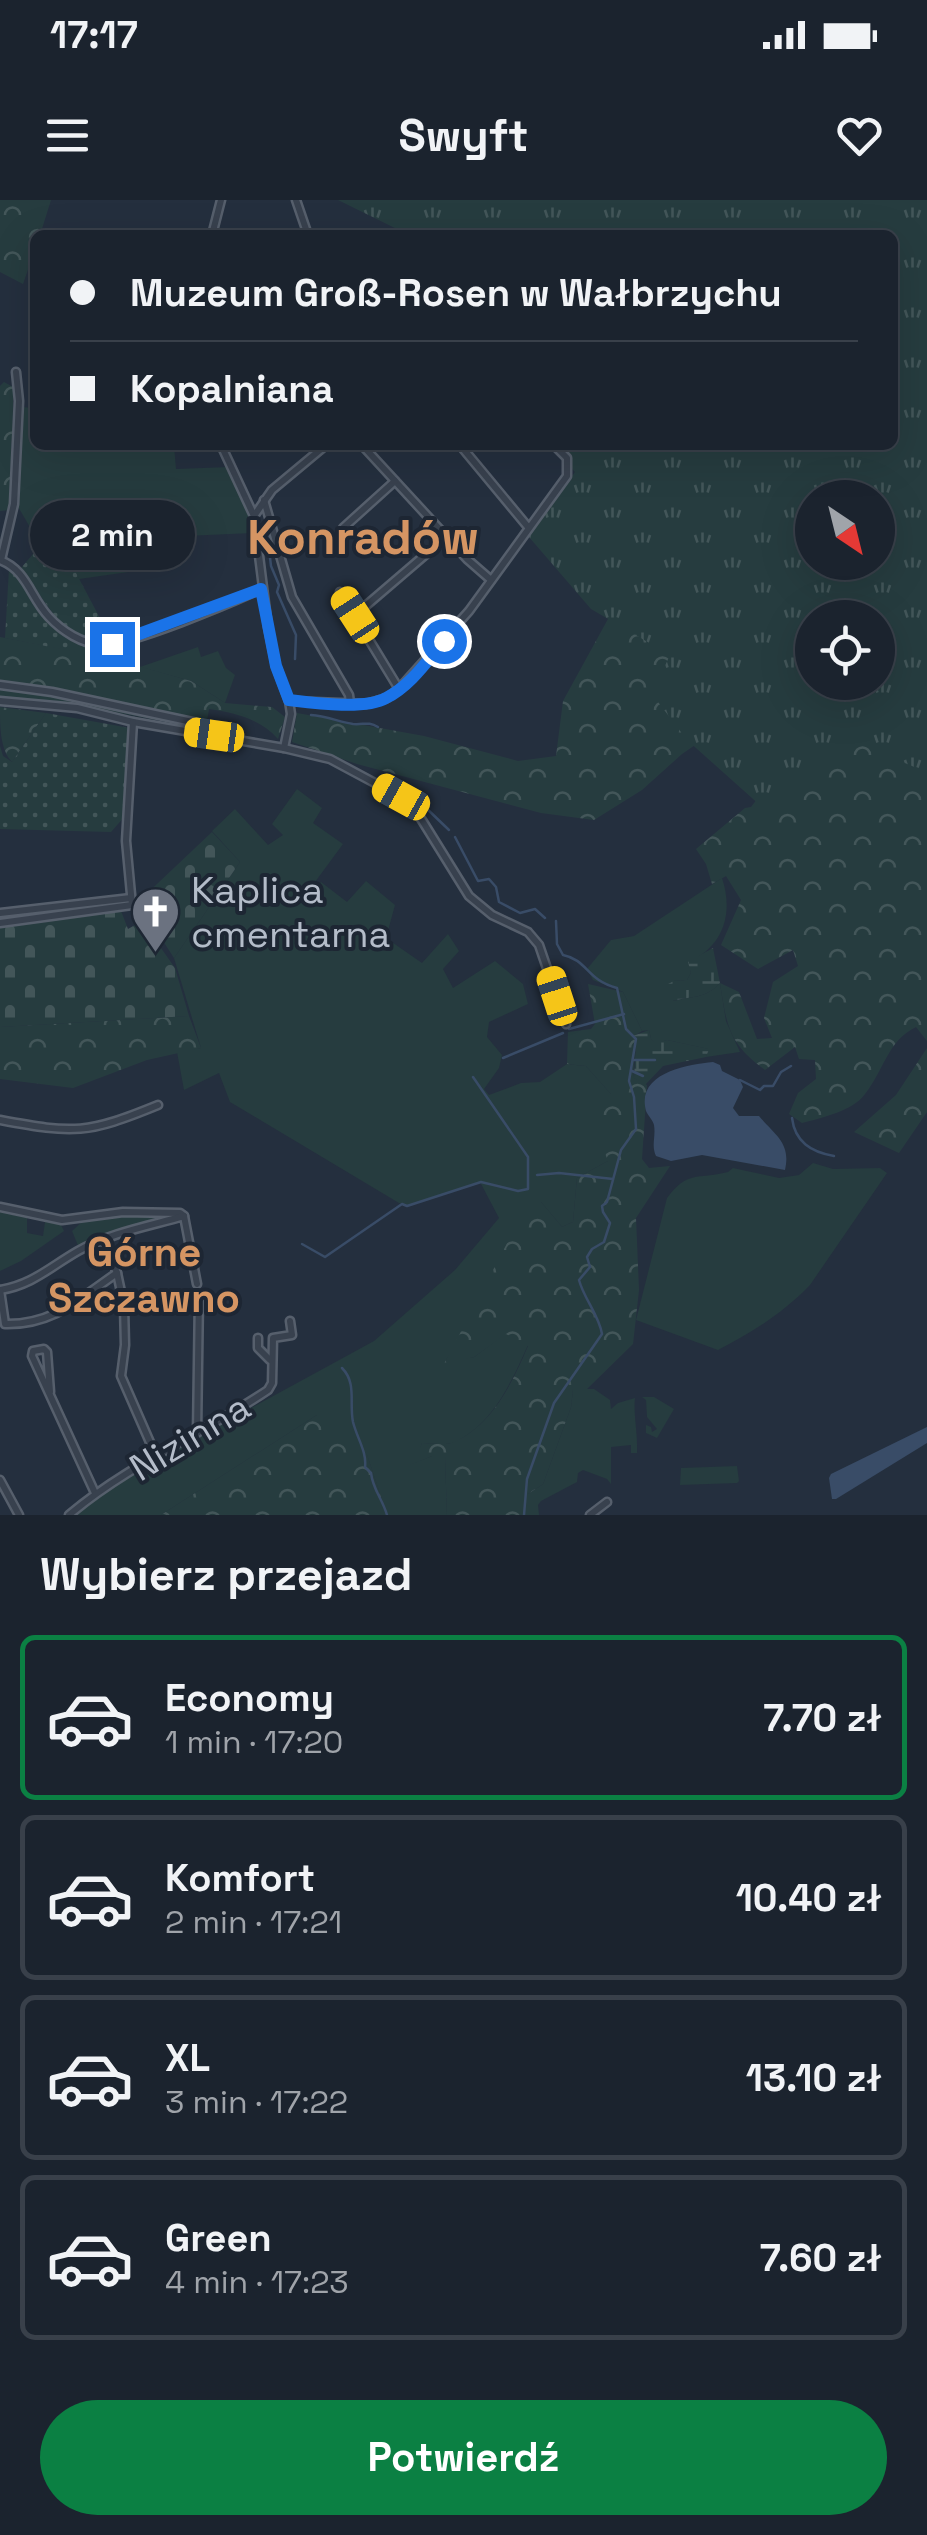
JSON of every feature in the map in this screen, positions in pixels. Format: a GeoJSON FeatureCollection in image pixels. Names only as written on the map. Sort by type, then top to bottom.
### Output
{"type":"FeatureCollection","features":[{"type":"Feature","properties":{"kind":"street"},"geometry":{"type":"LineString","coordinates":[[213,230],[221,200]]}},
{"type":"Feature","properties":{"kind":"street"},"geometry":{"type":"LineString","coordinates":[[296,200],[305,230]]}},
{"type":"Feature","properties":{"kind":"street"},"geometry":{"type":"LineString","coordinates":[[16,372],[14,504],[0,560],[19,570],[54,622],[82,640],[116,643],[261,589]]}},
{"type":"Feature","properties":{"kind":"street"},"geometry":{"type":"LineString","coordinates":[[222,450],[254,516],[261,589],[276,666],[291,714],[284,748]]}},
{"type":"Feature","properties":{"kind":"street"},"geometry":{"type":"LineString","coordinates":[[254,516],[264,500],[320,450]]}},
{"type":"Feature","properties":{"kind":"street"},"geometry":{"type":"LineString","coordinates":[[367,450],[491,580]]}},
{"type":"Feature","properties":{"kind":"street"},"geometry":{"type":"LineString","coordinates":[[464,450],[528,527]]}},
{"type":"Feature","properties":{"kind":"street"},"geometry":{"type":"LineString","coordinates":[[289,700],[378,701],[399,689],[462,621],[567,476],[567,458],[559,450]]}},
{"type":"Feature","properties":{"kind":"street"},"geometry":{"type":"LineString","coordinates":[[343,528],[395,481]]}},
{"type":"Feature","properties":{"kind":"street"},"geometry":{"type":"LineString","coordinates":[[264,500],[292,597],[350,703]]}},
{"type":"Feature","properties":{"kind":"street"},"geometry":{"type":"LineString","coordinates":[[355,615],[446,537]]}},
{"type":"Feature","properties":{"kind":"street"},"geometry":{"type":"LineString","coordinates":[[340,592],[399,689]]}},
{"type":"Feature","properties":{"kind":"street"},"geometry":{"type":"LineString","coordinates":[[0,685],[52,692],[210,726],[214,735]]}},
{"type":"Feature","properties":{"kind":"street"},"geometry":{"type":"LineString","coordinates":[[0,701],[77,708],[330,759],[401,797],[415,809],[470,896],[492,915],[528,932],[539,945],[566,1024]]}},
{"type":"Feature","properties":{"kind":"street"},"geometry":{"type":"LineString","coordinates":[[132,902],[126,822],[133,722]]}},
{"type":"Feature","properties":{"kind":"street"},"geometry":{"type":"LineString","coordinates":[[0,913],[132,902]]}},
{"type":"Feature","properties":{"kind":"street"},"geometry":{"type":"LineString","coordinates":[[0,923],[132,902]]}},
{"type":"Feature","properties":{"kind":"street"},"geometry":{"type":"LineString","coordinates":[[0,1120],[58,1131],[84,1131],[158,1106]]}},
{"type":"Feature","properties":{"kind":"street"},"geometry":{"type":"LineString","coordinates":[[0,1207],[62,1220],[124,1212],[180,1213],[184,1216],[198,1284]]}},
{"type":"Feature","properties":{"kind":"street"},"geometry":{"type":"LineString","coordinates":[[117,1274],[45,1320],[5,1324],[0,1290],[30,1283],[78,1251],[104,1240],[184,1216]]}},
{"type":"Feature","properties":{"kind":"street"},"geometry":{"type":"LineString","coordinates":[[104,1240],[117,1274],[125,1324],[121,1376],[156,1456]]}},
{"type":"Feature","properties":{"kind":"street"},"geometry":{"type":"LineString","coordinates":[[197,1434],[199,1294]]}},
{"type":"Feature","properties":{"kind":"street","name":"Nizinna"},"geometry":{"type":"LineString","coordinates":[[68,1515],[94,1493],[268,1390],[272,1384],[273,1338],[292,1335],[290,1321]]}},
{"type":"Feature","properties":{"kind":"street"},"geometry":{"type":"LineString","coordinates":[[258,1338],[258,1348],[270,1361]]}},
{"type":"Feature","properties":{"kind":"street"},"geometry":{"type":"LineString","coordinates":[[50,1392],[47,1352],[33,1351],[32,1356],[94,1493]]}},
{"type":"Feature","properties":{"kind":"street"},"geometry":{"type":"LineString","coordinates":[[0,1480],[2,1493],[19,1515]]}},
{"type":"Feature","properties":{"kind":"street"},"geometry":{"type":"LineString","coordinates":[[590,1515],[607,1502]]}},
{"type":"Feature","properties":{"kind":"green space"},"geometry":{"type":"Polygon","coordinates":[[[0,200],[51,200],[42,230],[30,230],[30,264],[23,284],[0,272],[0,200]]]}},
{"type":"Feature","properties":{"kind":"green space"},"geometry":{"type":"Polygon","coordinates":[[[338,200],[927,200],[927,766],[919,769],[853,741],[770,814],[687,740],[652,694],[670,655],[591,609],[529,537],[575,472],[555,450],[898,450],[898,230],[399,230],[338,200]]]}},
{"type":"Feature","properties":{"kind":"green space"},"geometry":{"type":"Polygon","coordinates":[[[4,382],[13,387],[10,510],[0,511],[0,386],[4,382]]]}},
{"type":"Feature","properties":{"kind":"green space"},"geometry":{"type":"Polygon","coordinates":[[[21,407],[30,408],[30,450],[174,450],[176,469],[229,467],[244,496],[253,533],[140,538],[143,570],[79,579],[66,554],[31,529],[17,505],[21,407]]]}},
{"type":"Feature","properties":{"kind":"green space"},"geometry":{"type":"Polygon","coordinates":[[[576,479],[736,717],[682,754],[642,790],[594,820],[541,813],[357,764],[292,742],[297,713],[424,736],[518,761],[556,756],[563,701],[608,619],[619,614],[536,533],[542,518],[576,479]]]}},
{"type":"Feature","properties":{"kind":"green space"},"geometry":{"type":"Polygon","coordinates":[[[46,539],[66,554],[111,639],[95,640],[68,629],[21,568],[46,539]]]}},
{"type":"Feature","properties":{"kind":"green space"},"geometry":{"type":"Polygon","coordinates":[[[9,569],[70,634],[98,647],[115,648],[121,661],[5,638],[9,569]]]}},
{"type":"Feature","properties":{"kind":"green space"},"geometry":{"type":"Polygon","coordinates":[[[927,592],[927,1041],[916,1027],[899,1040],[860,1100],[836,1113],[802,1123],[789,1114],[798,1093],[816,1079],[815,1060],[799,1059],[795,1047],[765,1070],[736,1042],[720,983],[739,992],[757,1039],[772,1038],[764,1018],[773,982],[798,966],[793,950],[758,969],[721,945],[741,900],[726,876],[712,884],[696,849],[751,807],[827,708],[843,700],[895,700],[895,651],[927,592]]]}},
{"type":"Feature","properties":{"kind":"green space"},"geometry":{"type":"Polygon","coordinates":[[[0,637],[110,658],[191,681],[225,703],[272,707],[285,717],[278,739],[255,722],[229,713],[209,709],[207,721],[0,682],[0,637]]]}},
{"type":"Feature","properties":{"kind":"green space"},"geometry":{"type":"Polygon","coordinates":[[[198,647],[201,657],[218,651],[226,668],[235,675],[225,703],[191,681],[140,667],[198,647]]]}},
{"type":"Feature","properties":{"kind":"green space"},"geometry":{"type":"Polygon","coordinates":[[[0,687],[56,695],[203,729],[56,701],[0,697],[0,687]]]}},
{"type":"Feature","properties":{"kind":"green space"},"geometry":{"type":"Polygon","coordinates":[[[0,707],[46,713],[12,762],[3,744],[0,707]]]}},
{"type":"Feature","properties":{"kind":"green space"},"geometry":{"type":"Polygon","coordinates":[[[46,713],[130,728],[125,816],[111,832],[0,829],[0,746],[3,756],[12,762],[46,713]]]}},
{"type":"Feature","properties":{"kind":"green space"},"geometry":{"type":"Polygon","coordinates":[[[297,789],[322,808],[313,823],[343,844],[304,897],[308,900],[321,882],[347,902],[366,881],[395,905],[386,938],[422,963],[448,934],[459,951],[443,969],[453,988],[495,961],[523,984],[528,1004],[489,1022],[487,1037],[502,1055],[499,1068],[484,1089],[489,1095],[521,1083],[540,1082],[567,1064],[586,1066],[612,1095],[608,1161],[577,1178],[573,1222],[562,1227],[541,1202],[445,1362],[474,1357],[506,1333],[528,1345],[508,1387],[480,1424],[451,1443],[422,1443],[419,1454],[406,1466],[432,1456],[445,1456],[447,1515],[387,1515],[367,1455],[317,1415],[161,1515],[77,1515],[97,1497],[152,1462],[374,1341],[455,1270],[499,1218],[480,1182],[407,1206],[399,1203],[230,1102],[219,1073],[184,1090],[177,1052],[201,1048],[174,958],[240,862],[212,831],[235,809],[268,845],[283,835],[272,824],[297,789]]]}},
{"type":"Feature","properties":{"kind":"green space"},"geometry":{"type":"Polygon","coordinates":[[[212,832],[240,862],[174,958],[138,902],[212,832]]]}},
{"type":"Feature","properties":{"kind":"green space"},"geometry":{"type":"Polygon","coordinates":[[[722,878],[727,904],[723,928],[710,947],[689,962],[691,973],[687,980],[674,981],[673,1001],[704,994],[720,983],[726,1021],[740,1052],[706,1057],[708,1049],[667,1040],[656,1044],[649,1030],[642,1031],[623,992],[593,980],[587,969],[611,940],[634,936],[722,878]]]}},
{"type":"Feature","properties":{"kind":"green space"},"geometry":{"type":"Polygon","coordinates":[[[121,911],[128,929],[142,921],[175,968],[189,1016],[0,1027],[0,926],[121,911]]]}},
{"type":"Feature","properties":{"kind":"green space"},"geometry":{"type":"Polygon","coordinates":[[[713,948],[720,983],[703,994],[672,1001],[664,986],[687,980],[691,973],[688,962],[713,948]]]}},
{"type":"Feature","properties":{"kind":"green space"},"geometry":{"type":"Polygon","coordinates":[[[588,984],[623,992],[642,1031],[634,1036],[634,1078],[647,1085],[642,1159],[649,1168],[670,1166],[636,1218],[639,1290],[633,1344],[587,1389],[573,1389],[571,1407],[543,1484],[528,1494],[528,1515],[447,1515],[445,1456],[432,1456],[405,1467],[403,1459],[418,1454],[422,1443],[451,1443],[480,1425],[508,1387],[528,1346],[506,1334],[474,1357],[444,1364],[528,1203],[541,1202],[562,1227],[573,1222],[577,1178],[608,1161],[594,1125],[611,1094],[586,1066],[567,1064],[568,1032],[591,1029],[595,1024],[588,984]]]}},
{"type":"Feature","properties":{"kind":"green space"},"geometry":{"type":"Polygon","coordinates":[[[189,1016],[201,1048],[147,1060],[73,1088],[0,1079],[0,1027],[189,1016]]]}},
{"type":"Feature","properties":{"kind":"green space"},"geometry":{"type":"Polygon","coordinates":[[[649,1030],[656,1043],[667,1040],[709,1049],[706,1057],[663,1066],[645,1085],[634,1078],[633,1036],[649,1030]]]}},
{"type":"Feature","properties":{"kind":"green space"},"geometry":{"type":"Polygon","coordinates":[[[927,1048],[927,1112],[899,1153],[854,1132],[896,1095],[927,1048]]]}},
{"type":"Feature","properties":{"kind":"green space"},"geometry":{"type":"Polygon","coordinates":[[[813,1163],[833,1169],[880,1168],[887,1173],[800,1295],[767,1321],[718,1350],[636,1320],[667,1198],[681,1183],[733,1168],[779,1178],[799,1175],[813,1163]]]}},
{"type":"Feature","properties":{"kind":"green space"},"geometry":{"type":"Polygon","coordinates":[[[0,1212],[27,1218],[27,1233],[43,1236],[45,1222],[60,1223],[64,1231],[0,1271],[0,1212]]]}},
{"type":"Feature","properties":{"kind":"green space"},"geometry":{"type":"Polygon","coordinates":[[[128,1214],[177,1216],[116,1232],[79,1248],[72,1231],[84,1220],[128,1214]]]}},
{"type":"Feature","properties":{"kind":"green space"},"geometry":{"type":"Polygon","coordinates":[[[573,1389],[594,1389],[610,1400],[611,1409],[635,1398],[637,1453],[631,1453],[631,1445],[611,1447],[611,1484],[583,1470],[578,1473],[577,1482],[541,1501],[539,1515],[528,1515],[528,1494],[543,1484],[571,1407],[573,1389]]]}},
{"type":"Feature","properties":{"kind":"green space"},"geometry":{"type":"Polygon","coordinates":[[[642,1397],[654,1397],[674,1409],[657,1438],[646,1433],[646,1425],[652,1432],[657,1429],[647,1417],[646,1400],[642,1397]]]}},
{"type":"Feature","properties":{"kind":"green space"},"geometry":{"type":"Polygon","coordinates":[[[317,1415],[343,1416],[367,1455],[387,1515],[161,1515],[317,1415]]]}},
{"type":"Feature","properties":{"kind":"green space"},"geometry":{"type":"Polygon","coordinates":[[[737,1466],[737,1483],[680,1485],[681,1468],[737,1466]]]}},
{"type":"Feature","properties":{"kind":"water"},"geometry":{"type":"Polygon","coordinates":[[[713,1062],[740,1080],[743,1087],[733,1108],[739,1116],[759,1116],[781,1140],[786,1153],[785,1170],[702,1155],[671,1161],[656,1156],[654,1125],[646,1111],[648,1088],[666,1073],[713,1062]]]}},
{"type":"Feature","properties":{"kind":"water"},"geometry":{"type":"Polygon","coordinates":[[[927,1427],[927,1443],[832,1499],[831,1474],[927,1427]]]}},
{"type":"Feature","properties":{"kind":"waterway"},"geometry":{"type":"LineString","coordinates":[[265,516],[271,566],[279,585],[277,592],[296,635],[295,659]]}},
{"type":"Feature","properties":{"kind":"waterway"},"geometry":{"type":"LineString","coordinates":[[311,715],[378,727]]}},
{"type":"Feature","properties":{"kind":"waterway"},"geometry":{"type":"LineString","coordinates":[[401,793],[425,807],[449,830]]}},
{"type":"Feature","properties":{"kind":"waterway"},"geometry":{"type":"LineString","coordinates":[[455,837],[478,881],[489,879],[496,887],[499,902],[520,913],[535,909],[545,918]]}},
{"type":"Feature","properties":{"kind":"waterway"},"geometry":{"type":"LineString","coordinates":[[524,1515],[527,1479],[554,1403],[602,1334],[579,1280],[590,1267],[587,1257],[592,1249],[604,1242],[610,1223],[602,1206],[607,1202],[621,1150],[636,1129],[629,1081],[636,1039],[626,1029],[617,988],[563,955],[557,944],[556,921]]}},
{"type":"Feature","properties":{"kind":"waterway"},"geometry":{"type":"LineString","coordinates":[[569,1029],[624,1014]]}},
{"type":"Feature","properties":{"kind":"waterway"},"geometry":{"type":"LineString","coordinates":[[503,1058],[563,1033]]}},
{"type":"Feature","properties":{"kind":"waterway"},"geometry":{"type":"LineString","coordinates":[[633,1060],[655,1060]]}},
{"type":"Feature","properties":{"kind":"waterway"},"geometry":{"type":"LineString","coordinates":[[740,1080],[760,1090],[773,1086],[781,1072],[791,1066]]}},
{"type":"Feature","properties":{"kind":"waterway"},"geometry":{"type":"LineString","coordinates":[[632,1071],[643,1076]]}},
{"type":"Feature","properties":{"kind":"waterway"},"geometry":{"type":"LineString","coordinates":[[302,1244],[325,1257],[402,1204],[407,1206],[481,1182],[518,1191],[528,1189],[528,1157],[473,1077]]}},
{"type":"Feature","properties":{"kind":"waterway"},"geometry":{"type":"LineString","coordinates":[[792,1118],[797,1134],[806,1144],[834,1156]]}},
{"type":"Feature","properties":{"kind":"waterway"},"geometry":{"type":"LineString","coordinates":[[537,1175],[559,1173],[613,1179]]}},
{"type":"Feature","properties":{"kind":"waterway"},"geometry":{"type":"LineString","coordinates":[[342,1368],[351,1387],[353,1422],[365,1467],[387,1515]]}},
{"type":"Feature","properties":{"kind":"place","name":"Kaplica cmentarna"},"geometry":{"type":"Point","coordinates":[156,954]}},
{"type":"Feature","properties":{"kind":"district","name":"Konradów"},"geometry":{"type":"Point","coordinates":[363,537]}},
{"type":"Feature","properties":{"kind":"district","name":"Górne Szczawno"},"geometry":{"type":"Point","coordinates":[144,1275]}},
{"type":"Feature","properties":{"kind":"route"},"geometry":{"type":"LineString","coordinates":[[112,644],[261,589],[276,666],[289,700],[366,704],[387,698],[405,684],[444,641]]}}]}
